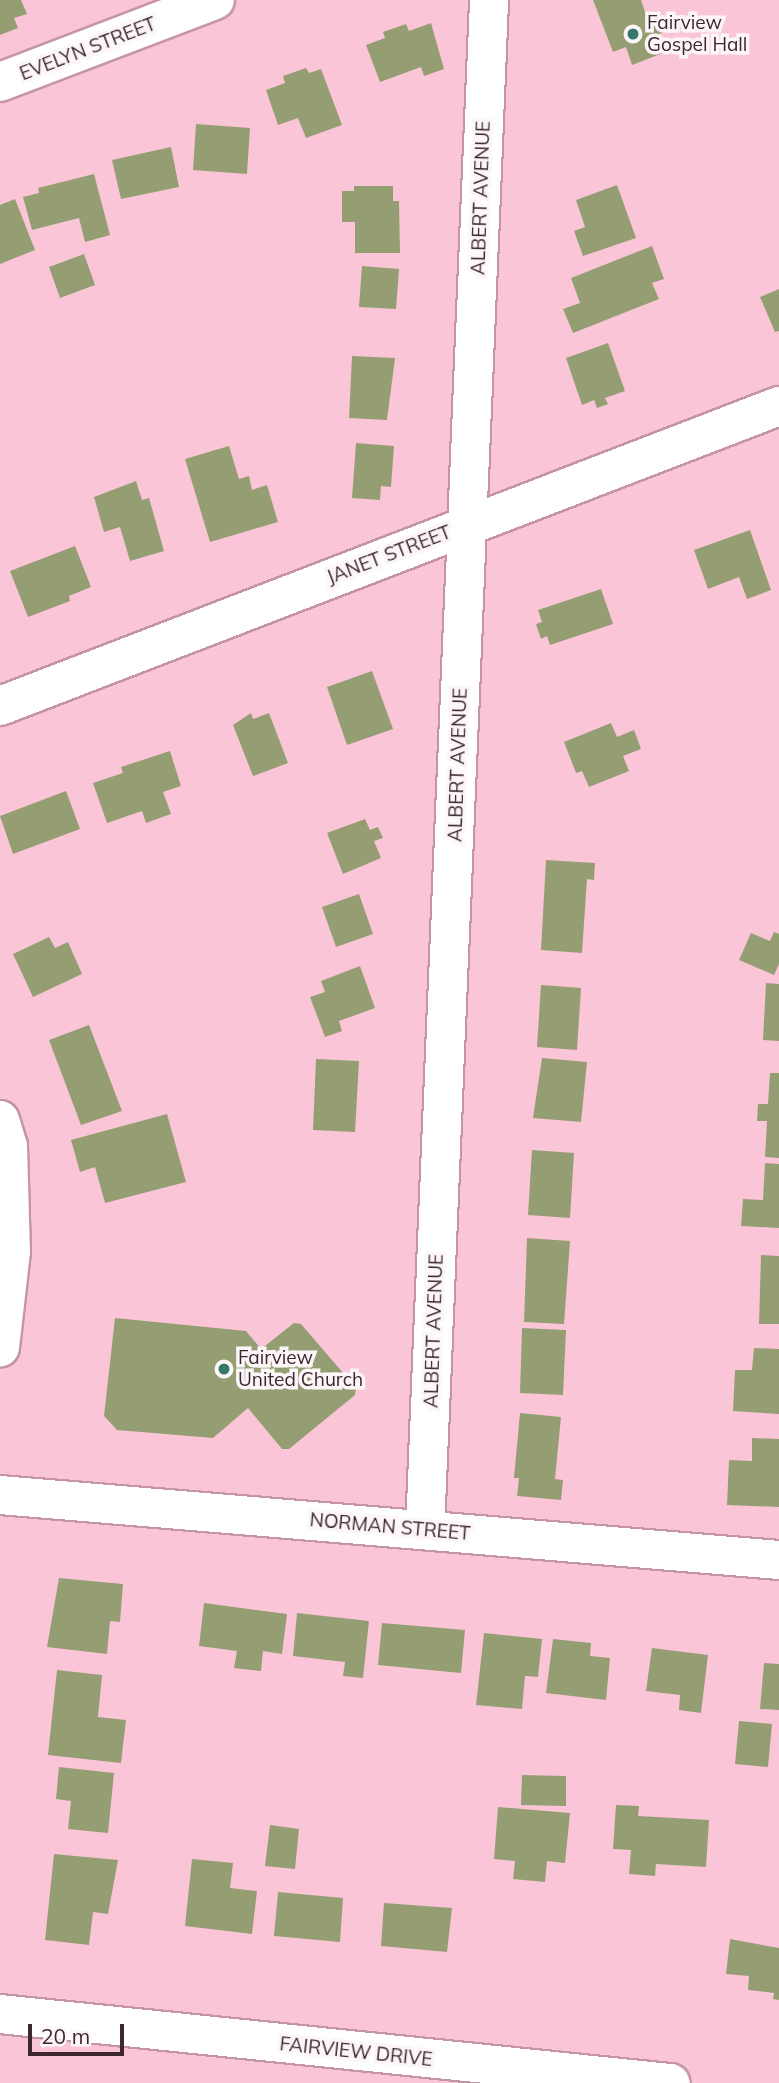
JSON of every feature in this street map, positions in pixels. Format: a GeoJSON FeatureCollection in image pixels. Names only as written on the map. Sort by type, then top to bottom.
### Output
{"type":"FeatureCollection","features":[{"type":"Feature","properties":{"kind":"street","name":"EVELYN STREET"},"geometry":{"type":"LineString","coordinates":[[0,82],[215,0]]}},
{"type":"Feature","properties":{"kind":"street","name":"ALBERT AVENUE"},"geometry":{"type":"LineString","coordinates":[[425,1529],[489,0]]}},
{"type":"Feature","properties":{"kind":"street","name":"JANET STREET"},"geometry":{"type":"LineString","coordinates":[[0,706],[779,406]]}},
{"type":"Feature","properties":{"kind":"street"},"geometry":{"type":"LineString","coordinates":[[0,1120],[8,1146],[11,1251],[0,1347]]}},
{"type":"Feature","properties":{"kind":"street","name":"NORMAN STREET"},"geometry":{"type":"LineString","coordinates":[[0,1495],[779,1560]]}},
{"type":"Feature","properties":{"kind":"street","name":"FAIRVIEW DRIVE"},"geometry":{"type":"LineString","coordinates":[[0,2014],[436,2072],[670,2083]]}},
{"type":"Feature","properties":{"kind":"building"},"geometry":{"type":"Polygon","coordinates":[[[0,0],[21,0],[27,14],[14,18],[18,28],[0,35],[0,0]]]}},
{"type":"Feature","properties":{"kind":"building","name":"Fairview Gospel Hall"},"geometry":{"type":"Polygon","coordinates":[[[593,0],[641,0],[646,15],[656,11],[664,32],[656,35],[663,53],[632,65],[626,47],[613,52],[593,0]]]}},
{"type":"Feature","properties":{"kind":"building"},"geometry":{"type":"Polygon","coordinates":[[[431,23],[444,69],[424,76],[421,67],[380,82],[366,45],[385,38],[383,32],[406,24],[409,31],[431,23]]]}},
{"type":"Feature","properties":{"kind":"building"},"geometry":{"type":"Polygon","coordinates":[[[306,68],[309,73],[321,69],[342,125],[306,138],[298,118],[278,125],[266,90],[285,83],[283,76],[306,68]]]}},
{"type":"Feature","properties":{"kind":"building"},"geometry":{"type":"Polygon","coordinates":[[[196,124],[250,128],[247,174],[193,170],[196,124]]]}},
{"type":"Feature","properties":{"kind":"building"},"geometry":{"type":"Polygon","coordinates":[[[171,147],[179,187],[121,199],[112,160],[171,147]]]}},
{"type":"Feature","properties":{"kind":"building"},"geometry":{"type":"Polygon","coordinates":[[[94,174],[110,235],[85,242],[79,218],[32,230],[23,197],[39,193],[38,188],[94,174]]]}},
{"type":"Feature","properties":{"kind":"building"},"geometry":{"type":"Polygon","coordinates":[[[617,185],[636,238],[583,256],[574,231],[585,227],[576,200],[617,185]]]}},
{"type":"Feature","properties":{"kind":"building"},"geometry":{"type":"Polygon","coordinates":[[[354,186],[393,186],[393,201],[399,201],[400,253],[355,253],[355,222],[342,222],[342,191],[354,191],[354,186]]]}},
{"type":"Feature","properties":{"kind":"building"},"geometry":{"type":"Polygon","coordinates":[[[15,199],[35,250],[0,264],[0,205],[15,199]]]}},
{"type":"Feature","properties":{"kind":"building"},"geometry":{"type":"Polygon","coordinates":[[[652,246],[664,279],[652,283],[659,299],[573,333],[563,309],[580,303],[571,278],[652,246]]]}},
{"type":"Feature","properties":{"kind":"building"},"geometry":{"type":"Polygon","coordinates":[[[84,254],[95,285],[60,298],[49,267],[84,254]]]}},
{"type":"Feature","properties":{"kind":"building"},"geometry":{"type":"Polygon","coordinates":[[[362,266],[399,269],[396,309],[359,307],[362,266]]]}},
{"type":"Feature","properties":{"kind":"building"},"geometry":{"type":"Polygon","coordinates":[[[779,289],[779,331],[775,332],[760,297],[779,289]]]}},
{"type":"Feature","properties":{"kind":"building"},"geometry":{"type":"Polygon","coordinates":[[[608,343],[625,391],[605,398],[608,404],[597,408],[594,400],[582,405],[566,358],[608,343]]]}},
{"type":"Feature","properties":{"kind":"building"},"geometry":{"type":"Polygon","coordinates":[[[352,356],[395,358],[387,420],[349,418],[352,356]]]}},
{"type":"Feature","properties":{"kind":"building"},"geometry":{"type":"Polygon","coordinates":[[[356,443],[394,446],[391,487],[381,486],[380,500],[352,498],[356,443]]]}},
{"type":"Feature","properties":{"kind":"building"},"geometry":{"type":"Polygon","coordinates":[[[229,446],[239,479],[249,476],[252,490],[267,485],[278,522],[210,542],[185,459],[229,446]]]}},
{"type":"Feature","properties":{"kind":"building"},"geometry":{"type":"Polygon","coordinates":[[[136,481],[142,500],[149,498],[164,551],[130,561],[120,527],[104,532],[94,497],[136,481]]]}},
{"type":"Feature","properties":{"kind":"building"},"geometry":{"type":"Polygon","coordinates":[[[750,530],[771,590],[747,599],[739,577],[708,589],[694,550],[750,530]]]}},
{"type":"Feature","properties":{"kind":"building"},"geometry":{"type":"Polygon","coordinates":[[[75,546],[91,587],[69,596],[70,601],[28,617],[10,571],[75,546]]]}},
{"type":"Feature","properties":{"kind":"building"},"geometry":{"type":"Polygon","coordinates":[[[601,589],[613,624],[550,645],[547,636],[541,639],[536,624],[542,622],[538,610],[601,589]]]}},
{"type":"Feature","properties":{"kind":"building"},"geometry":{"type":"Polygon","coordinates":[[[372,671],[393,729],[347,745],[327,687],[372,671]]]}},
{"type":"Feature","properties":{"kind":"building"},"geometry":{"type":"Polygon","coordinates":[[[251,713],[253,719],[269,713],[288,763],[253,776],[233,725],[251,713]]]}},
{"type":"Feature","properties":{"kind":"building"},"geometry":{"type":"Polygon","coordinates":[[[611,723],[617,737],[634,730],[641,749],[623,756],[629,771],[589,787],[582,771],[576,773],[564,742],[611,723]]]}},
{"type":"Feature","properties":{"kind":"building"},"geometry":{"type":"Polygon","coordinates":[[[170,751],[181,786],[163,792],[171,814],[146,823],[142,811],[107,823],[93,783],[123,773],[121,767],[170,751]]]}},
{"type":"Feature","properties":{"kind":"building"},"geometry":{"type":"Polygon","coordinates":[[[66,791],[80,829],[13,854],[0,816],[66,791]]]}},
{"type":"Feature","properties":{"kind":"building"},"geometry":{"type":"Polygon","coordinates":[[[365,819],[370,830],[378,827],[383,838],[374,841],[381,858],[343,874],[327,833],[365,819]]]}},
{"type":"Feature","properties":{"kind":"building"},"geometry":{"type":"Polygon","coordinates":[[[546,860],[595,863],[594,880],[587,879],[582,953],[541,950],[546,860]]]}},
{"type":"Feature","properties":{"kind":"building"},"geometry":{"type":"Polygon","coordinates":[[[359,894],[373,934],[336,947],[322,907],[359,894]]]}},
{"type":"Feature","properties":{"kind":"building"},"geometry":{"type":"Polygon","coordinates":[[[774,932],[779,934],[779,964],[774,975],[739,960],[751,933],[770,941],[774,932]]]}},
{"type":"Feature","properties":{"kind":"building"},"geometry":{"type":"Polygon","coordinates":[[[49,937],[55,948],[68,942],[82,974],[33,997],[13,954],[49,937]]]}},
{"type":"Feature","properties":{"kind":"building"},"geometry":{"type":"Polygon","coordinates":[[[360,966],[375,1008],[339,1021],[342,1031],[325,1037],[310,997],[325,992],[321,981],[360,966]]]}},
{"type":"Feature","properties":{"kind":"building"},"geometry":{"type":"Polygon","coordinates":[[[766,983],[779,984],[779,1041],[763,1040],[766,983]]]}},
{"type":"Feature","properties":{"kind":"building"},"geometry":{"type":"Polygon","coordinates":[[[541,985],[581,988],[577,1050],[537,1047],[541,985]]]}},
{"type":"Feature","properties":{"kind":"building"},"geometry":{"type":"Polygon","coordinates":[[[89,1025],[122,1111],[81,1125],[49,1040],[89,1025]]]}},
{"type":"Feature","properties":{"kind":"building"},"geometry":{"type":"Polygon","coordinates":[[[542,1058],[587,1062],[581,1122],[533,1118],[542,1058]]]}},
{"type":"Feature","properties":{"kind":"building"},"geometry":{"type":"Polygon","coordinates":[[[316,1059],[359,1061],[355,1132],[313,1130],[316,1059]]]}},
{"type":"Feature","properties":{"kind":"building"},"geometry":{"type":"Polygon","coordinates":[[[770,1073],[779,1073],[779,1158],[765,1157],[767,1121],[757,1121],[758,1104],[768,1104],[770,1073]]]}},
{"type":"Feature","properties":{"kind":"building"},"geometry":{"type":"Polygon","coordinates":[[[167,1114],[186,1182],[105,1203],[95,1167],[80,1172],[71,1140],[167,1114]]]}},
{"type":"Feature","properties":{"kind":"building"},"geometry":{"type":"Polygon","coordinates":[[[532,1150],[574,1153],[570,1218],[528,1215],[532,1150]]]}},
{"type":"Feature","properties":{"kind":"building"},"geometry":{"type":"Polygon","coordinates":[[[765,1163],[779,1164],[779,1228],[741,1226],[743,1199],[763,1200],[765,1163]]]}},
{"type":"Feature","properties":{"kind":"building"},"geometry":{"type":"Polygon","coordinates":[[[527,1238],[570,1241],[564,1324],[524,1322],[527,1238]]]}},
{"type":"Feature","properties":{"kind":"building"},"geometry":{"type":"Polygon","coordinates":[[[761,1255],[779,1256],[779,1324],[759,1324],[761,1255]]]}},
{"type":"Feature","properties":{"kind":"building","name":"Fairview United Church"},"geometry":{"type":"Polygon","coordinates":[[[115,1318],[246,1331],[261,1349],[294,1323],[301,1324],[356,1388],[355,1395],[289,1449],[282,1449],[248,1408],[213,1438],[117,1430],[104,1416],[115,1318]]]}},
{"type":"Feature","properties":{"kind":"building"},"geometry":{"type":"Polygon","coordinates":[[[522,1328],[566,1330],[563,1395],[520,1393],[522,1328]]]}},
{"type":"Feature","properties":{"kind":"building"},"geometry":{"type":"Polygon","coordinates":[[[754,1348],[779,1349],[779,1414],[733,1411],[735,1370],[752,1370],[754,1348]]]}},
{"type":"Feature","properties":{"kind":"building"},"geometry":{"type":"Polygon","coordinates":[[[520,1413],[561,1417],[555,1479],[563,1480],[561,1500],[517,1496],[519,1478],[514,1478],[520,1413]]]}},
{"type":"Feature","properties":{"kind":"building"},"geometry":{"type":"Polygon","coordinates":[[[752,1438],[779,1439],[779,1507],[727,1505],[729,1460],[752,1461],[752,1438]]]}},
{"type":"Feature","properties":{"kind":"building"},"geometry":{"type":"Polygon","coordinates":[[[59,1578],[123,1584],[120,1622],[110,1621],[107,1654],[47,1647],[59,1578]]]}},
{"type":"Feature","properties":{"kind":"building"},"geometry":{"type":"Polygon","coordinates":[[[204,1603],[287,1614],[282,1654],[263,1651],[261,1671],[234,1668],[237,1651],[199,1646],[204,1603]]]}},
{"type":"Feature","properties":{"kind":"building"},"geometry":{"type":"Polygon","coordinates":[[[297,1613],[369,1621],[363,1678],[343,1676],[345,1662],[293,1656],[297,1613]]]}},
{"type":"Feature","properties":{"kind":"building"},"geometry":{"type":"Polygon","coordinates":[[[382,1623],[465,1630],[461,1673],[378,1665],[382,1623]]]}},
{"type":"Feature","properties":{"kind":"building"},"geometry":{"type":"Polygon","coordinates":[[[484,1633],[542,1639],[538,1677],[525,1676],[522,1709],[476,1705],[484,1633]]]}},
{"type":"Feature","properties":{"kind":"building"},"geometry":{"type":"Polygon","coordinates":[[[553,1639],[591,1643],[590,1656],[610,1658],[606,1700],[546,1693],[553,1639]]]}},
{"type":"Feature","properties":{"kind":"building"},"geometry":{"type":"Polygon","coordinates":[[[652,1648],[708,1655],[701,1713],[679,1710],[680,1695],[646,1691],[652,1648]]]}},
{"type":"Feature","properties":{"kind":"building"},"geometry":{"type":"Polygon","coordinates":[[[764,1663],[779,1664],[779,1710],[760,1709],[764,1663]]]}},
{"type":"Feature","properties":{"kind":"building"},"geometry":{"type":"Polygon","coordinates":[[[57,1670],[102,1675],[98,1717],[126,1720],[121,1763],[48,1755],[57,1670]]]}},
{"type":"Feature","properties":{"kind":"building"},"geometry":{"type":"Polygon","coordinates":[[[739,1721],[772,1724],[768,1767],[735,1764],[739,1721]]]}},
{"type":"Feature","properties":{"kind":"building"},"geometry":{"type":"Polygon","coordinates":[[[59,1767],[114,1773],[108,1833],[68,1829],[71,1801],[56,1799],[59,1767]]]}},
{"type":"Feature","properties":{"kind":"building"},"geometry":{"type":"Polygon","coordinates":[[[522,1775],[566,1776],[566,1806],[521,1805],[522,1775]]]}},
{"type":"Feature","properties":{"kind":"building"},"geometry":{"type":"Polygon","coordinates":[[[616,1805],[639,1806],[638,1816],[709,1820],[706,1867],[656,1864],[655,1876],[629,1874],[631,1850],[613,1849],[616,1805]]]}},
{"type":"Feature","properties":{"kind":"building"},"geometry":{"type":"Polygon","coordinates":[[[498,1807],[570,1813],[565,1863],[547,1861],[545,1882],[513,1879],[515,1861],[494,1859],[498,1807]]]}},
{"type":"Feature","properties":{"kind":"building"},"geometry":{"type":"Polygon","coordinates":[[[270,1825],[299,1829],[295,1869],[265,1866],[270,1825]]]}},
{"type":"Feature","properties":{"kind":"building"},"geometry":{"type":"Polygon","coordinates":[[[54,1854],[118,1860],[108,1914],[93,1912],[89,1945],[45,1940],[54,1854]]]}},
{"type":"Feature","properties":{"kind":"building"},"geometry":{"type":"Polygon","coordinates":[[[192,1859],[233,1863],[230,1888],[257,1891],[252,1934],[185,1926],[192,1859]]]}},
{"type":"Feature","properties":{"kind":"building"},"geometry":{"type":"Polygon","coordinates":[[[278,1892],[343,1898],[340,1942],[274,1936],[278,1892]]]}},
{"type":"Feature","properties":{"kind":"building"},"geometry":{"type":"Polygon","coordinates":[[[384,1903],[452,1908],[447,1952],[381,1946],[384,1903]]]}},
{"type":"Feature","properties":{"kind":"building"},"geometry":{"type":"Polygon","coordinates":[[[730,1939],[779,1948],[779,2000],[773,1999],[774,1993],[748,1990],[749,1976],[726,1974],[730,1939]]]}},
{"type":"Feature","properties":{"kind":"place","name":"Fairview Gospel Hall"},"geometry":{"type":"Point","coordinates":[633,34]}},
{"type":"Feature","properties":{"kind":"place","name":"Fairview United Church"},"geometry":{"type":"Point","coordinates":[224,1369]}}]}
